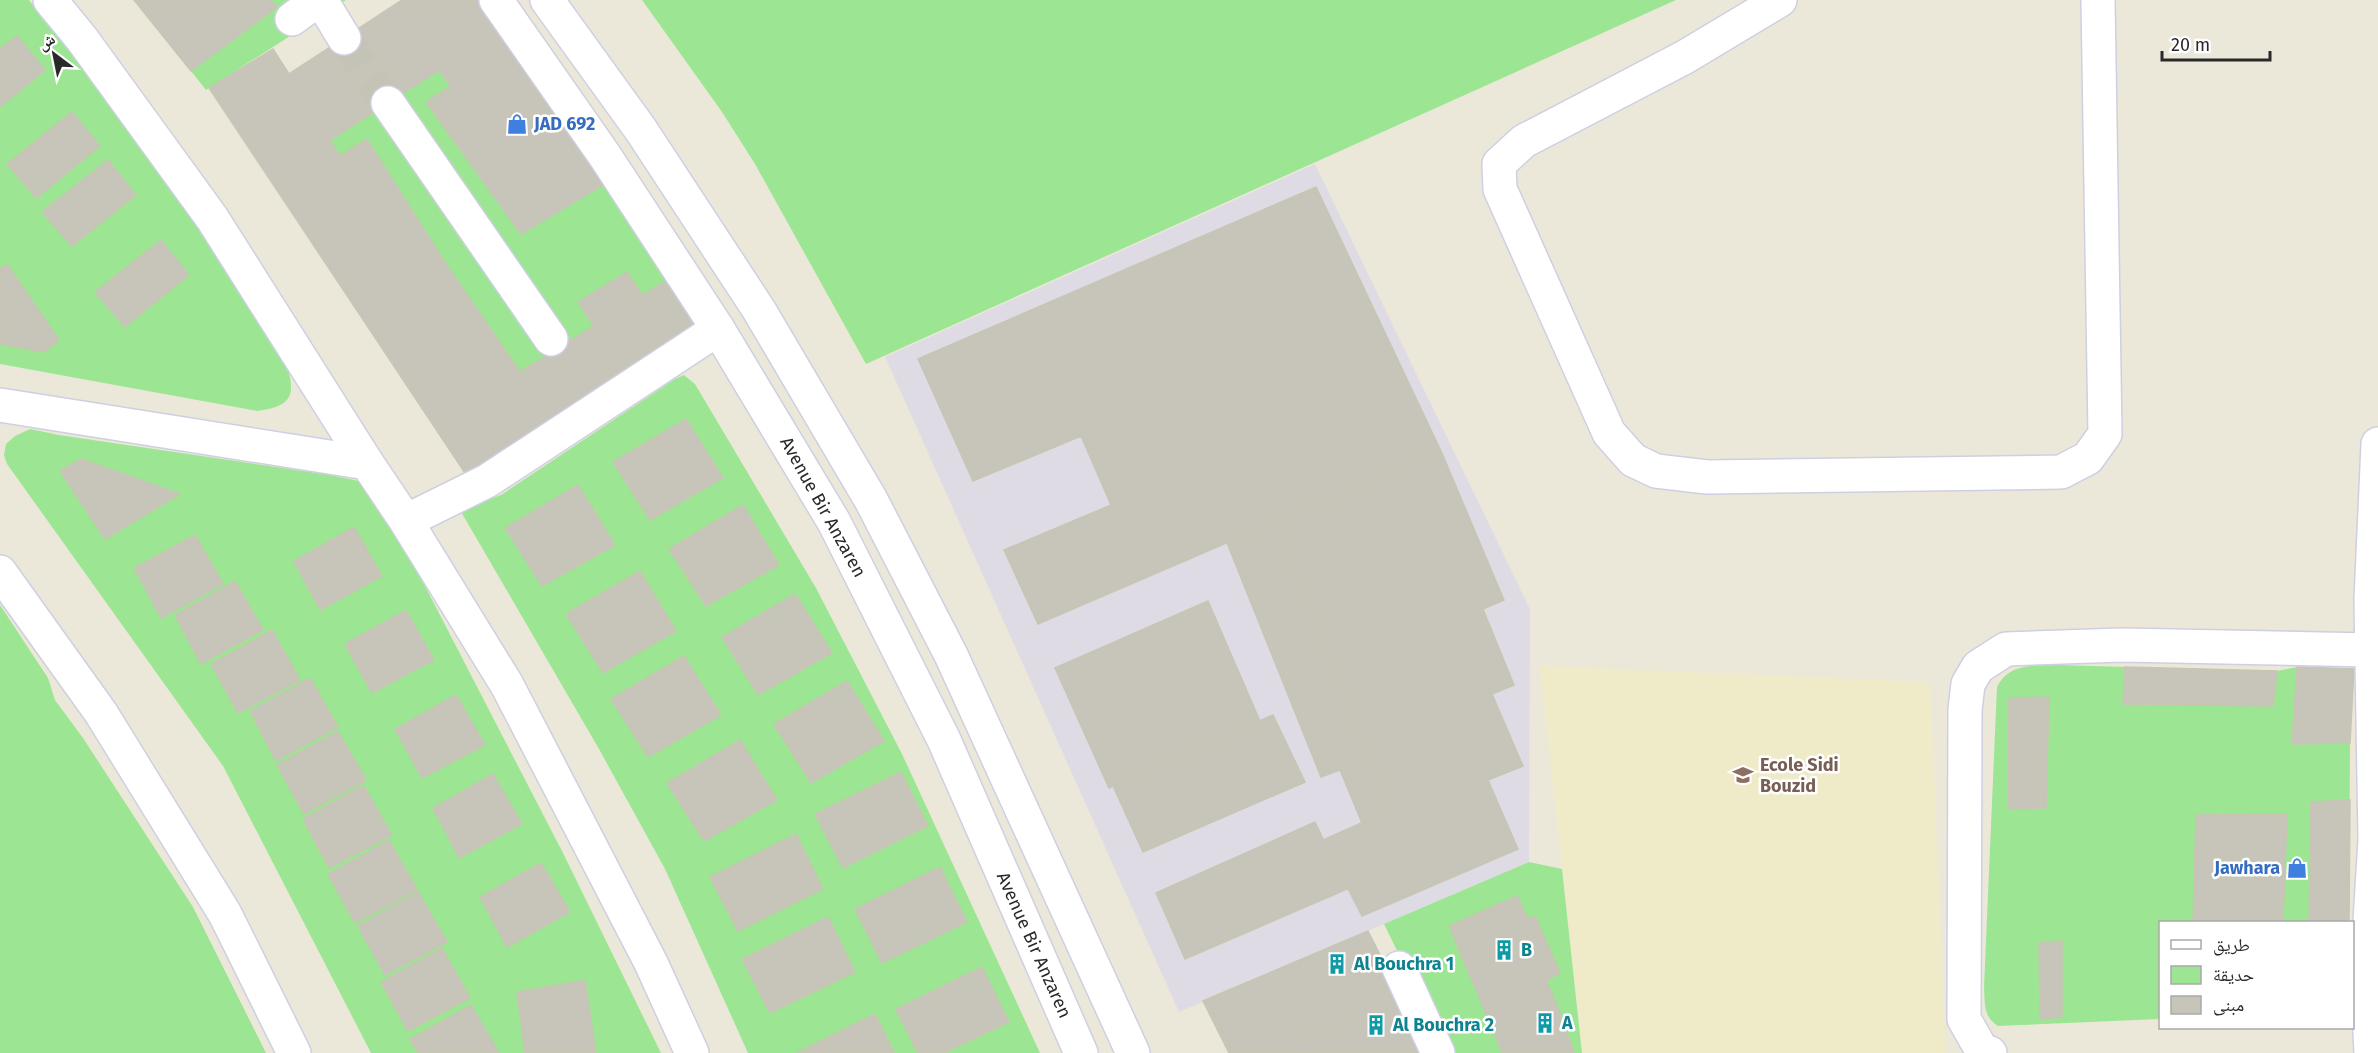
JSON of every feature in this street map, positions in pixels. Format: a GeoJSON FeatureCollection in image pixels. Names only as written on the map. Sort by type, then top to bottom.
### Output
{"type":"FeatureCollection","features":[{"type":"Feature","properties":{"kind":"street"},"geometry":{"type":"LineString","coordinates":[[50,0],[89,49],[212,218],[406,521],[507,685],[651,963],[692,1053]]}},
{"type":"Feature","properties":{"kind":"street"},"geometry":{"type":"LineString","coordinates":[[292,20],[320,0],[344,38]]}},
{"type":"Feature","properties":{"kind":"street","name":"Avenue Bir Anzaren"},"geometry":{"type":"LineString","coordinates":[[496,0],[605,156],[718,328],[834,522],[944,740],[1081,1053]]}},
{"type":"Feature","properties":{"kind":"street"},"geometry":{"type":"LineString","coordinates":[[547,0],[642,130],[759,310],[871,500],[951,655],[1133,1053]]}},
{"type":"Feature","properties":{"kind":"street"},"geometry":{"type":"LineString","coordinates":[[1760,5],[1685,57],[1524,141],[1499,164],[1500,189],[1609,433],[1633,460],[1656,471],[1707,477],[2061,472],[2088,458],[2105,434],[2098,0]]}},
{"type":"Feature","properties":{"kind":"street"},"geometry":{"type":"LineString","coordinates":[[388,103],[551,339]]}},
{"type":"Feature","properties":{"kind":"street"},"geometry":{"type":"LineString","coordinates":[[406,521],[487,481],[718,328]]}},
{"type":"Feature","properties":{"kind":"street"},"geometry":{"type":"LineString","coordinates":[[0,405],[367,463]]}},
{"type":"Feature","properties":{"kind":"street"},"geometry":{"type":"LineString","coordinates":[[2371,1053],[2367,969],[2376,840],[2372,650],[2378,444]]}},
{"type":"Feature","properties":{"kind":"street"},"geometry":{"type":"LineString","coordinates":[[0,572],[101,713],[225,914],[294,1053]]}},
{"type":"Feature","properties":{"kind":"street"},"geometry":{"type":"LineString","coordinates":[[1990,1053],[1981,1049],[1964,1019],[1965,710],[1968,684],[1978,667],[2006,649],[2122,645],[2372,650]]}},
{"type":"Feature","properties":{"kind":"street"},"geometry":{"type":"LineString","coordinates":[[1399,968],[1438,1053]]}},
{"type":"Feature","properties":{"kind":"shaded area"},"geometry":{"type":"Polygon","coordinates":[[[1315,164],[1530,609],[1529,862],[1179,1012],[885,357],[1315,164]]]}},
{"type":"Feature","properties":{"kind":"shaded area","name":"Ecole Sidi Bouzid"},"geometry":{"type":"Polygon","coordinates":[[[1540,666],[1930,682],[1946,1053],[1582,1053],[1540,666]]]}},
{"type":"Feature","properties":{"kind":"green space"},"geometry":{"type":"Polygon","coordinates":[[[0,0],[29,0],[119,115],[176,193],[284,359],[291,388],[288,399],[284,403],[274,408],[257,411],[0,364],[0,0]]]}},
{"type":"Feature","properties":{"kind":"green space"},"geometry":{"type":"Polygon","coordinates":[[[271,0],[346,0],[206,90],[191,71],[276,7],[271,0]]]}},
{"type":"Feature","properties":{"kind":"green space"},"geometry":{"type":"Polygon","coordinates":[[[642,0],[1676,0],[866,364],[755,164],[722,112],[642,0]]]}},
{"type":"Feature","properties":{"kind":"green space"},"geometry":{"type":"Polygon","coordinates":[[[439,70],[451,86],[426,102],[521,234],[607,183],[669,280],[642,295],[626,273],[578,302],[594,326],[520,372],[442,258],[367,139],[340,156],[330,140],[439,70]]]}},
{"type":"Feature","properties":{"kind":"green space"},"geometry":{"type":"Polygon","coordinates":[[[684,375],[695,384],[816,588],[902,754],[1040,1053],[748,1053],[665,869],[599,749],[460,510],[501,495],[684,375]]]}},
{"type":"Feature","properties":{"kind":"green space"},"geometry":{"type":"Polygon","coordinates":[[[30,429],[364,482],[381,501],[563,853],[661,1053],[371,1053],[223,766],[7,464],[4,455],[6,444],[15,436],[30,429]]]}},
{"type":"Feature","properties":{"kind":"green space"},"geometry":{"type":"Polygon","coordinates":[[[0,605],[48,678],[55,700],[83,738],[193,907],[266,1053],[0,1053],[0,605]]]}},
{"type":"Feature","properties":{"kind":"green space"},"geometry":{"type":"Polygon","coordinates":[[[2030,666],[2277,671],[2297,667],[2354,669],[2350,743],[2349,921],[2159,921],[2159,1019],[1998,1026],[1987,1014],[1984,987],[1997,687],[2008,674],[2030,666]]]}},
{"type":"Feature","properties":{"kind":"green space"},"geometry":{"type":"Polygon","coordinates":[[[1529,862],[1562,869],[1582,1053],[1447,1053],[1384,924],[1529,862]]]}},
{"type":"Feature","properties":{"kind":"building"},"geometry":{"type":"Polygon","coordinates":[[[134,0],[271,0],[277,7],[191,71],[134,0]]]}},
{"type":"Feature","properties":{"kind":"building"},"geometry":{"type":"Polygon","coordinates":[[[402,0],[480,0],[603,185],[521,234],[426,102],[451,86],[439,70],[330,140],[340,156],[367,139],[442,258],[520,372],[594,326],[578,302],[627,272],[642,295],[669,280],[697,323],[680,342],[467,476],[209,88],[273,49],[289,74],[402,0]]]}},
{"type":"Feature","properties":{"kind":"building"},"geometry":{"type":"Polygon","coordinates":[[[17,36],[45,70],[0,107],[0,49],[17,36]]]}},
{"type":"Feature","properties":{"kind":"building"},"geometry":{"type":"Polygon","coordinates":[[[72,112],[100,146],[36,198],[7,164],[72,112]]]}},
{"type":"Feature","properties":{"kind":"building"},"geometry":{"type":"Polygon","coordinates":[[[108,160],[136,195],[72,246],[42,212],[108,160]]]}},
{"type":"Feature","properties":{"kind":"building"},"geometry":{"type":"Polygon","coordinates":[[[1316,187],[1441,451],[1038,624],[1004,550],[1111,505],[1081,436],[973,481],[918,359],[1316,187]]]}},
{"type":"Feature","properties":{"kind":"building"},"geometry":{"type":"Polygon","coordinates":[[[161,240],[189,275],[125,327],[95,292],[161,240]]]}},
{"type":"Feature","properties":{"kind":"building"},"geometry":{"type":"Polygon","coordinates":[[[7,264],[59,340],[44,352],[0,344],[0,269],[7,264]]]}},
{"type":"Feature","properties":{"kind":"building"},"geometry":{"type":"Polygon","coordinates":[[[686,419],[723,478],[650,520],[613,462],[686,419]]]}},
{"type":"Feature","properties":{"kind":"building"},"geometry":{"type":"Polygon","coordinates":[[[1441,451],[1504,600],[1483,609],[1514,685],[1492,694],[1523,766],[1488,780],[1518,849],[1362,916],[1323,840],[1390,810],[1275,522],[1441,451]]]}},
{"type":"Feature","properties":{"kind":"building"},"geometry":{"type":"Polygon","coordinates":[[[81,459],[180,494],[105,539],[60,471],[81,459]]]}},
{"type":"Feature","properties":{"kind":"building"},"geometry":{"type":"Polygon","coordinates":[[[578,485],[615,545],[542,586],[505,528],[578,485]]]}},
{"type":"Feature","properties":{"kind":"building"},"geometry":{"type":"Polygon","coordinates":[[[743,505],[779,565],[706,606],[669,549],[743,505]]]}},
{"type":"Feature","properties":{"kind":"building"},"geometry":{"type":"Polygon","coordinates":[[[1275,522],[1390,810],[1362,823],[1340,770],[1321,777],[1227,543],[1275,522]]]}},
{"type":"Feature","properties":{"kind":"building"},"geometry":{"type":"Polygon","coordinates":[[[354,527],[382,576],[320,610],[294,561],[354,527]]]}},
{"type":"Feature","properties":{"kind":"building"},"geometry":{"type":"Polygon","coordinates":[[[195,535],[223,584],[161,618],[134,568],[195,535]]]}},
{"type":"Feature","properties":{"kind":"building"},"geometry":{"type":"Polygon","coordinates":[[[640,571],[676,631],[603,673],[566,614],[640,571]]]}},
{"type":"Feature","properties":{"kind":"building"},"geometry":{"type":"Polygon","coordinates":[[[235,581],[263,630],[201,664],[175,615],[235,581]]]}},
{"type":"Feature","properties":{"kind":"building"},"geometry":{"type":"Polygon","coordinates":[[[795,594],[832,653],[758,695],[722,637],[795,594]]]}},
{"type":"Feature","properties":{"kind":"building"},"geometry":{"type":"Polygon","coordinates":[[[1208,601],[1260,721],[1109,788],[1055,668],[1208,601]]]}},
{"type":"Feature","properties":{"kind":"building"},"geometry":{"type":"Polygon","coordinates":[[[406,610],[434,660],[372,693],[345,644],[406,610]]]}},
{"type":"Feature","properties":{"kind":"building"},"geometry":{"type":"Polygon","coordinates":[[[272,630],[300,680],[238,713],[211,664],[272,630]]]}},
{"type":"Feature","properties":{"kind":"building"},"geometry":{"type":"Polygon","coordinates":[[[684,656],[721,715],[648,757],[611,699],[684,656]]]}},
{"type":"Feature","properties":{"kind":"building"},"geometry":{"type":"Polygon","coordinates":[[[2125,667],[2277,671],[2273,706],[2123,704],[2125,667]]]}},
{"type":"Feature","properties":{"kind":"building"},"geometry":{"type":"Polygon","coordinates":[[[2297,667],[2354,669],[2350,743],[2292,744],[2297,667]]]}},
{"type":"Feature","properties":{"kind":"building"},"geometry":{"type":"Polygon","coordinates":[[[310,678],[338,727],[276,761],[250,711],[310,678]]]}},
{"type":"Feature","properties":{"kind":"building"},"geometry":{"type":"Polygon","coordinates":[[[847,681],[884,741],[811,783],[774,724],[847,681]]]}},
{"type":"Feature","properties":{"kind":"building"},"geometry":{"type":"Polygon","coordinates":[[[456,695],[485,745],[422,778],[395,729],[456,695]]]}},
{"type":"Feature","properties":{"kind":"building"},"geometry":{"type":"Polygon","coordinates":[[[2049,697],[2046,808],[2008,809],[2009,698],[2049,697]]]}},
{"type":"Feature","properties":{"kind":"building"},"geometry":{"type":"Polygon","coordinates":[[[1273,715],[1305,782],[1143,852],[1113,786],[1273,715]]]}},
{"type":"Feature","properties":{"kind":"building"},"geometry":{"type":"Polygon","coordinates":[[[338,731],[366,780],[304,814],[277,765],[338,731]]]}},
{"type":"Feature","properties":{"kind":"building"},"geometry":{"type":"Polygon","coordinates":[[[740,740],[777,800],[704,841],[667,783],[740,740]]]}},
{"type":"Feature","properties":{"kind":"building"},"geometry":{"type":"Polygon","coordinates":[[[901,772],[928,826],[843,868],[815,814],[901,772]]]}},
{"type":"Feature","properties":{"kind":"building"},"geometry":{"type":"Polygon","coordinates":[[[493,774],[522,824],[459,858],[433,808],[493,774]]]}},
{"type":"Feature","properties":{"kind":"building"},"geometry":{"type":"Polygon","coordinates":[[[363,785],[392,835],[329,868],[303,819],[363,785]]]}},
{"type":"Feature","properties":{"kind":"building"},"geometry":{"type":"Polygon","coordinates":[[[2350,800],[2349,921],[2309,921],[2311,802],[2350,800]]]}},
{"type":"Feature","properties":{"kind":"building"},"geometry":{"type":"Polygon","coordinates":[[[2287,814],[2283,921],[2193,921],[2196,815],[2287,814]]]}},
{"type":"Feature","properties":{"kind":"building"},"geometry":{"type":"Polygon","coordinates":[[[1315,822],[1347,889],[1185,959],[1156,893],[1315,822]]]}},
{"type":"Feature","properties":{"kind":"building"},"geometry":{"type":"Polygon","coordinates":[[[796,834],[823,889],[738,931],[710,877],[796,834]]]}},
{"type":"Feature","properties":{"kind":"building"},"geometry":{"type":"Polygon","coordinates":[[[389,840],[417,890],[355,923],[328,874],[389,840]]]}},
{"type":"Feature","properties":{"kind":"building"},"geometry":{"type":"Polygon","coordinates":[[[541,863],[570,912],[507,947],[480,897],[541,863]]]}},
{"type":"Feature","properties":{"kind":"building"},"geometry":{"type":"Polygon","coordinates":[[[940,867],[967,922],[882,963],[855,909],[940,867]]]}},
{"type":"Feature","properties":{"kind":"building"},"geometry":{"type":"Polygon","coordinates":[[[418,892],[447,942],[385,975],[358,926],[418,892]]]}},
{"type":"Feature","properties":{"kind":"building","name":"B"},"geometry":{"type":"Polygon","coordinates":[[[1517,896],[1528,919],[1535,916],[1560,973],[1546,980],[1559,1010],[1495,1035],[1449,926],[1517,896]]]}},
{"type":"Feature","properties":{"kind":"building"},"geometry":{"type":"Polygon","coordinates":[[[828,917],[855,972],[770,1013],[742,959],[828,917]]]}},
{"type":"Feature","properties":{"kind":"building","name":"Al Bouchra 1"},"geometry":{"type":"Polygon","coordinates":[[[1368,931],[1402,998],[1270,1053],[1229,1053],[1203,1001],[1368,931]]]}},
{"type":"Feature","properties":{"kind":"building"},"geometry":{"type":"Polygon","coordinates":[[[2062,941],[2062,1017],[2040,1019],[2039,943],[2062,941]]]}},
{"type":"Feature","properties":{"kind":"building"},"geometry":{"type":"Polygon","coordinates":[[[442,948],[470,998],[408,1031],[381,982],[442,948]]]}},
{"type":"Feature","properties":{"kind":"building"},"geometry":{"type":"Polygon","coordinates":[[[982,967],[1009,1022],[944,1053],[918,1053],[896,1009],[982,967]]]}},
{"type":"Feature","properties":{"kind":"building"},"geometry":{"type":"Polygon","coordinates":[[[585,980],[596,1053],[525,1053],[517,992],[585,980]]]}},
{"type":"Feature","properties":{"kind":"building","name":"Al Bouchra 2"},"geometry":{"type":"Polygon","coordinates":[[[1402,998],[1430,1053],[1270,1053],[1402,998]]]}},
{"type":"Feature","properties":{"kind":"building"},"geometry":{"type":"Polygon","coordinates":[[[471,1005],[499,1053],[418,1053],[410,1039],[471,1005]]]}},
{"type":"Feature","properties":{"kind":"building","name":"A"},"geometry":{"type":"Polygon","coordinates":[[[1559,1010],[1574,1053],[1502,1053],[1495,1035],[1559,1010]]]}},
{"type":"Feature","properties":{"kind":"building"},"geometry":{"type":"Polygon","coordinates":[[[875,1014],[894,1053],[797,1053],[875,1014]]]}},
{"type":"Feature","properties":{"kind":"tunnel"},"geometry":{"type":"LineString","coordinates":[[344,38],[388,103]]}},
{"type":"Feature","properties":{"kind":"place","name":"JAD 692"},"geometry":{"type":"Point","coordinates":[517,124]}},
{"type":"Feature","properties":{"kind":"place","name":"Ecole Sidi Bouzid"},"geometry":{"type":"Point","coordinates":[1743,775]}},
{"type":"Feature","properties":{"kind":"place","name":"Jawhara"},"geometry":{"type":"Point","coordinates":[2297,868]}},
{"type":"Feature","properties":{"kind":"place","name":"B"},"geometry":{"type":"Point","coordinates":[1504,950]}},
{"type":"Feature","properties":{"kind":"place","name":"Al Bouchra 1"},"geometry":{"type":"Point","coordinates":[1337,964]}},
{"type":"Feature","properties":{"kind":"place","name":"A"},"geometry":{"type":"Point","coordinates":[1545,1023]}},
{"type":"Feature","properties":{"kind":"place","name":"Al Bouchra 2"},"geometry":{"type":"Point","coordinates":[1376,1025]}}]}
